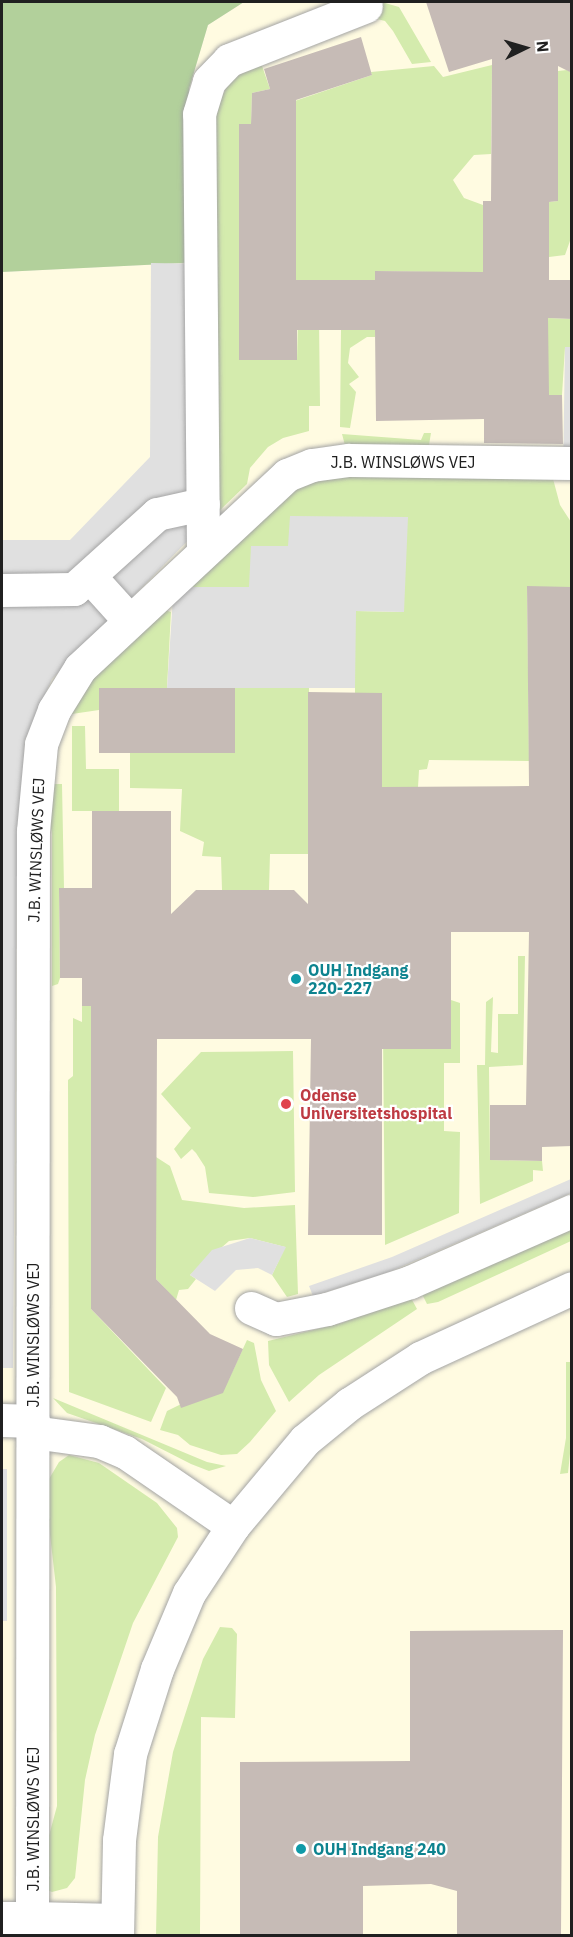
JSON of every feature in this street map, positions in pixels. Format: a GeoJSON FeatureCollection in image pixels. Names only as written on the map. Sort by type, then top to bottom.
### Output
{"type":"FeatureCollection","features":[{"type":"Feature","properties":{"kind":"street"},"geometry":{"type":"LineString","coordinates":[[203,550],[199,114],[209,81],[229,60],[366,6]]}},
{"type":"Feature","properties":{"kind":"street","name":"J.B. WINSLØWS VEJ"},"geometry":{"type":"LineString","coordinates":[[572,463],[349,460],[312,465],[287,475],[203,550],[80,668],[54,710],[40,744],[33,831],[17,1918],[117,1928],[119,1840],[130,1754],[157,1669],[189,1593],[233,1526],[305,1440],[349,1404],[420,1358],[572,1288]]}},
{"type":"Feature","properties":{"kind":"street"},"geometry":{"type":"LineString","coordinates":[[2,590],[64,591],[91,578],[157,514],[203,504]]}},
{"type":"Feature","properties":{"kind":"street"},"geometry":{"type":"LineString","coordinates":[[91,578],[129,620]]}},
{"type":"Feature","properties":{"kind":"street"},"geometry":{"type":"LineString","coordinates":[[251,1308],[276,1319],[327,1308],[410,1282],[572,1211]]}},
{"type":"Feature","properties":{"kind":"street","name":"J.B. WINSLØWS VEJ"},"geometry":{"type":"LineString","coordinates":[[23,1424],[99,1441],[125,1452],[233,1526]]}},
{"type":"Feature","properties":{"kind":"shaded area","name":"Odense Universitetshospital"},"geometry":{"type":"Polygon","coordinates":[[[244,2],[571,2],[571,1935],[2,1935],[2,272],[185,263],[189,89],[208,25],[244,2]]]}},
{"type":"Feature","properties":{"kind":"shaded area"},"geometry":{"type":"Polygon","coordinates":[[[151,263],[213,264],[213,515],[52,679],[25,740],[17,868],[13,1368],[2,1368],[2,540],[70,540],[150,457],[151,263]]]}},
{"type":"Feature","properties":{"kind":"shaded area"},"geometry":{"type":"Polygon","coordinates":[[[565,347],[571,347],[571,474],[563,474],[565,347]]]}},
{"type":"Feature","properties":{"kind":"shaded area"},"geometry":{"type":"Polygon","coordinates":[[[290,516],[408,517],[404,612],[356,611],[355,688],[167,688],[173,597],[185,587],[249,587],[251,546],[288,546],[290,516]]]}},
{"type":"Feature","properties":{"kind":"shaded area"},"geometry":{"type":"Polygon","coordinates":[[[571,1179],[571,1193],[389,1272],[313,1296],[309,1286],[392,1257],[571,1179]]]}},
{"type":"Feature","properties":{"kind":"shaded area"},"geometry":{"type":"Polygon","coordinates":[[[250,1238],[286,1247],[272,1275],[258,1268],[236,1270],[215,1291],[190,1275],[212,1250],[250,1238]]]}},
{"type":"Feature","properties":{"kind":"shaded area"},"geometry":{"type":"Polygon","coordinates":[[[2,1469],[7,1469],[7,1621],[2,1621],[2,1469]]]}},
{"type":"Feature","properties":{"kind":"green space"},"geometry":{"type":"Polygon","coordinates":[[[2,2],[244,2],[208,25],[189,89],[185,263],[2,272],[2,2]]]}},
{"type":"Feature","properties":{"kind":"green space"},"geometry":{"type":"Polygon","coordinates":[[[385,3],[399,7],[431,62],[412,64],[393,31],[385,21],[377,19],[372,6],[385,3]]]}},
{"type":"Feature","properties":{"kind":"green space"},"geometry":{"type":"Polygon","coordinates":[[[261,63],[270,89],[252,93],[251,124],[239,124],[239,359],[297,360],[298,318],[319,319],[320,406],[309,406],[309,431],[283,438],[268,447],[250,468],[247,484],[217,513],[214,113],[230,80],[261,63]]]}},
{"type":"Feature","properties":{"kind":"green space"},"geometry":{"type":"Polygon","coordinates":[[[492,65],[491,154],[474,155],[453,180],[464,198],[483,205],[483,280],[434,272],[376,271],[375,280],[296,280],[296,125],[274,108],[372,75],[371,72],[434,66],[443,77],[492,65]]]}},
{"type":"Feature","properties":{"kind":"green space"},"geometry":{"type":"Polygon","coordinates":[[[567,70],[572,73],[571,238],[565,255],[549,257],[549,202],[558,201],[558,71],[567,70]]]}},
{"type":"Feature","properties":{"kind":"green space"},"geometry":{"type":"Polygon","coordinates":[[[376,318],[375,337],[367,337],[350,348],[348,363],[359,377],[349,384],[356,392],[350,428],[340,427],[341,330],[376,318]]]}},
{"type":"Feature","properties":{"kind":"green space"},"geometry":{"type":"Polygon","coordinates":[[[548,318],[571,319],[571,347],[565,347],[562,395],[548,395],[548,318]]]}},
{"type":"Feature","properties":{"kind":"green space"},"geometry":{"type":"Polygon","coordinates":[[[424,433],[431,433],[429,445],[346,449],[342,434],[421,440],[424,433]]]}},
{"type":"Feature","properties":{"kind":"green space"},"geometry":{"type":"Polygon","coordinates":[[[335,473],[552,475],[560,505],[571,522],[571,587],[527,587],[529,761],[429,760],[427,769],[419,770],[416,822],[382,821],[382,693],[355,693],[355,611],[403,612],[288,546],[249,587],[185,587],[277,495],[335,473]]]}},
{"type":"Feature","properties":{"kind":"green space"},"geometry":{"type":"Polygon","coordinates":[[[165,610],[171,612],[167,688],[100,688],[99,710],[65,715],[93,677],[165,610]]]}},
{"type":"Feature","properties":{"kind":"green space"},"geometry":{"type":"Polygon","coordinates":[[[235,688],[309,688],[311,854],[270,854],[269,890],[222,890],[221,857],[202,856],[204,842],[180,831],[182,789],[130,788],[130,753],[235,753],[235,688]]]}},
{"type":"Feature","properties":{"kind":"green space"},"geometry":{"type":"Polygon","coordinates":[[[72,726],[85,726],[86,769],[119,769],[119,811],[72,811],[72,726]]]}},
{"type":"Feature","properties":{"kind":"green space"},"geometry":{"type":"Polygon","coordinates":[[[51,784],[62,784],[64,888],[59,889],[60,978],[58,984],[52,986],[52,833],[48,814],[51,784]]]}},
{"type":"Feature","properties":{"kind":"green space"},"geometry":{"type":"Polygon","coordinates":[[[518,956],[525,956],[523,1065],[489,1067],[490,1160],[542,1161],[543,1171],[533,1170],[533,1181],[480,1204],[477,1065],[485,1065],[486,1002],[493,997],[491,1052],[498,1053],[498,1014],[518,1014],[518,956]]]}},
{"type":"Feature","properties":{"kind":"green space"},"geometry":{"type":"Polygon","coordinates":[[[451,1000],[460,1003],[460,1063],[444,1063],[444,1131],[460,1132],[459,1213],[385,1245],[383,1034],[388,1034],[389,1049],[420,1049],[420,1034],[451,1034],[451,1000]]]}},
{"type":"Feature","properties":{"kind":"green space"},"geometry":{"type":"Polygon","coordinates":[[[82,1006],[91,1006],[91,1309],[166,1388],[151,1422],[69,1392],[68,1080],[73,1076],[73,1018],[82,1022],[82,1006]]]}},
{"type":"Feature","properties":{"kind":"green space"},"geometry":{"type":"Polygon","coordinates":[[[293,1051],[295,1192],[253,1197],[209,1193],[205,1167],[196,1153],[192,1149],[181,1159],[174,1149],[191,1128],[161,1094],[201,1052],[293,1051]]]}},
{"type":"Feature","properties":{"kind":"green space"},"geometry":{"type":"Polygon","coordinates":[[[156,1157],[170,1166],[182,1200],[244,1208],[295,1205],[298,1294],[287,1297],[272,1275],[285,1247],[250,1238],[229,1241],[190,1275],[196,1279],[188,1289],[179,1290],[176,1300],[156,1279],[156,1157]]]}},
{"type":"Feature","properties":{"kind":"green space"},"geometry":{"type":"Polygon","coordinates":[[[571,1228],[571,1241],[438,1302],[427,1304],[422,1294],[571,1228]]]}},
{"type":"Feature","properties":{"kind":"green space"},"geometry":{"type":"Polygon","coordinates":[[[410,1296],[417,1309],[319,1375],[289,1402],[269,1365],[268,1341],[342,1323],[410,1296]]]}},
{"type":"Feature","properties":{"kind":"green space"},"geometry":{"type":"Polygon","coordinates":[[[247,1340],[254,1343],[261,1380],[276,1411],[250,1442],[237,1454],[221,1455],[190,1445],[178,1435],[160,1430],[167,1411],[228,1381],[247,1340]]]}},
{"type":"Feature","properties":{"kind":"green space"},"geometry":{"type":"Polygon","coordinates":[[[566,1362],[571,1362],[571,1444],[568,1473],[560,1474],[566,1438],[566,1362]]]}},
{"type":"Feature","properties":{"kind":"green space"},"geometry":{"type":"Polygon","coordinates":[[[53,1398],[207,1462],[226,1466],[209,1471],[191,1464],[142,1439],[67,1413],[53,1398]]]}},
{"type":"Feature","properties":{"kind":"green space"},"geometry":{"type":"Polygon","coordinates":[[[69,1455],[99,1463],[157,1503],[177,1528],[178,1537],[133,1623],[95,1735],[85,1780],[75,1878],[67,1888],[52,1892],[44,1889],[44,1854],[57,1806],[56,1587],[49,1526],[49,1479],[59,1462],[69,1455]]]}},
{"type":"Feature","properties":{"kind":"green space"},"geometry":{"type":"Polygon","coordinates":[[[220,1627],[232,1628],[237,1634],[235,1718],[201,1717],[200,1935],[156,1935],[158,1837],[173,1752],[203,1659],[220,1627]]]}},
{"type":"Feature","properties":{"kind":"building"},"geometry":{"type":"Polygon","coordinates":[[[426,2],[572,2],[572,73],[558,66],[558,201],[549,202],[549,280],[572,280],[572,319],[548,318],[549,395],[562,395],[563,444],[484,443],[484,419],[376,421],[375,330],[297,330],[297,360],[239,360],[239,124],[251,124],[252,93],[270,89],[264,69],[361,37],[372,75],[296,100],[296,280],[375,280],[375,271],[483,272],[483,201],[491,201],[492,59],[449,72],[426,2]]]}},
{"type":"Feature","properties":{"kind":"building","name":"OUH Indgang 220-227"},"geometry":{"type":"Polygon","coordinates":[[[527,586],[572,587],[572,1146],[542,1147],[542,1161],[490,1160],[490,1105],[526,1105],[529,932],[451,932],[451,1049],[382,1049],[382,1235],[308,1235],[311,1039],[157,1039],[156,1279],[210,1334],[243,1349],[223,1393],[181,1408],[177,1397],[91,1309],[91,1006],[82,1006],[82,978],[60,978],[59,888],[92,888],[92,811],[171,811],[171,914],[196,890],[294,890],[308,904],[308,692],[382,693],[382,787],[529,786],[527,586]]]}},
{"type":"Feature","properties":{"kind":"building"},"geometry":{"type":"Polygon","coordinates":[[[99,688],[235,688],[235,753],[99,753],[99,688]]]}},
{"type":"Feature","properties":{"kind":"building"},"geometry":{"type":"Polygon","coordinates":[[[563,1630],[561,1935],[457,1935],[457,1891],[431,1884],[363,1886],[363,1935],[240,1935],[240,1762],[410,1761],[410,1631],[563,1630]]]}},
{"type":"Feature","properties":{"kind":"place","name":"OUH Indgang 220-227"},"geometry":{"type":"Point","coordinates":[296,979]}},
{"type":"Feature","properties":{"kind":"place","name":"Odense Universitetshospital"},"geometry":{"type":"Point","coordinates":[286,1104]}},
{"type":"Feature","properties":{"kind":"place","name":"OUH Indgang 240"},"geometry":{"type":"Point","coordinates":[301,1849]}}]}
